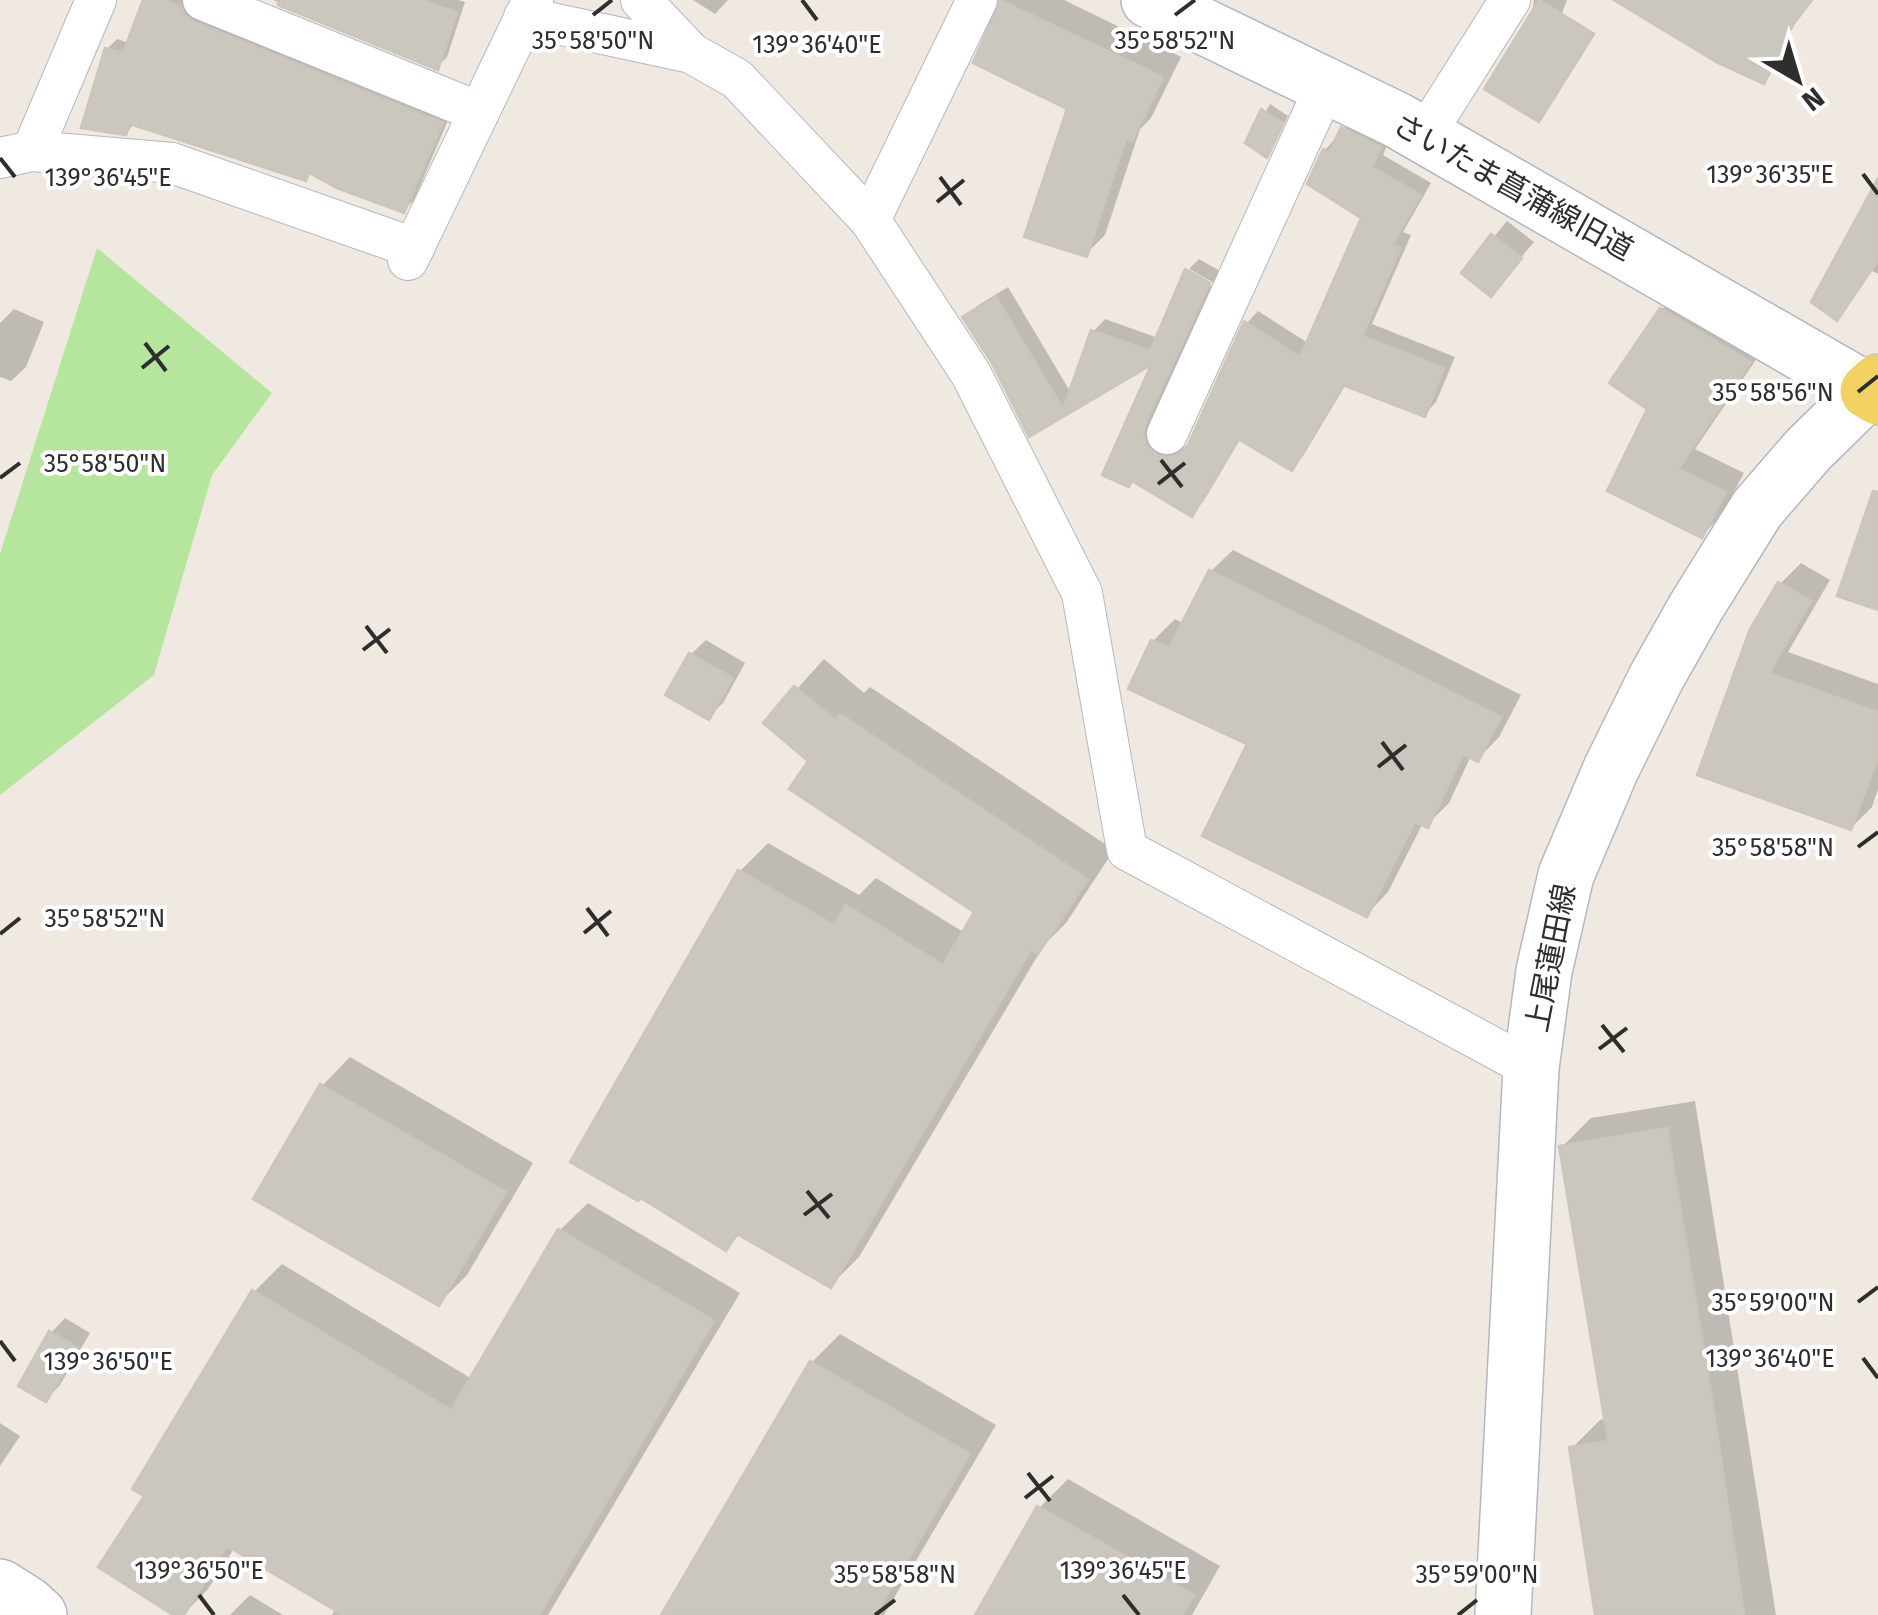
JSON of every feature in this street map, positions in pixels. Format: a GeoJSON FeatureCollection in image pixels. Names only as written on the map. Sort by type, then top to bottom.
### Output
{"type":"FeatureCollection","features":[{"type":"Feature","properties":{"kind":"main road","name":"さいたま菖蒲線旧道"},"geometry":{"type":"LineString","coordinates":[[1167,5],[1424,136],[1875,390]]}},
{"type":"Feature","properties":{"kind":"main road","name":"上尾蓮田線"},"geometry":{"type":"LineString","coordinates":[[1503,1615],[1531,1068],[1544,971],[1566,875],[1611,769],[1656,678],[1757,510],[1808,450],[1875,390]]}},
{"type":"Feature","properties":{"kind":"main road"},"geometry":{"type":"LineString","coordinates":[[0,1588],[39,1615]]}},
{"type":"Feature","properties":{"kind":"street"},"geometry":{"type":"LineString","coordinates":[[96,0],[16,154],[172,163],[411,254],[529,9],[691,53],[737,80],[870,220],[971,374],[1082,592],[1126,850],[1531,1068]]}},
{"type":"Feature","properties":{"kind":"street"},"geometry":{"type":"LineString","coordinates":[[203,0],[480,112]]}},
{"type":"Feature","properties":{"kind":"street"},"geometry":{"type":"LineString","coordinates":[[640,0],[691,53]]}},
{"type":"Feature","properties":{"kind":"street"},"geometry":{"type":"LineString","coordinates":[[870,220],[977,0]]}},
{"type":"Feature","properties":{"kind":"street"},"geometry":{"type":"LineString","coordinates":[[1424,136],[1510,0]]}},
{"type":"Feature","properties":{"kind":"street"},"geometry":{"type":"LineString","coordinates":[[1167,434],[1326,85]]}},
{"type":"Feature","properties":{"kind":"green space"},"geometry":{"type":"Polygon","coordinates":[[[97,248],[272,393],[212,475],[154,675],[0,795],[0,554],[97,248]]]}},
{"type":"Feature","properties":{"kind":"building"},"geometry":{"type":"Polygon","coordinates":[[[143,0],[165,0],[180,6],[194,22],[443,123],[404,213],[309,173],[306,181],[130,124],[126,135],[81,128],[105,48],[123,53],[143,0]]]}},
{"type":"Feature","properties":{"kind":"building"},"geometry":{"type":"Polygon","coordinates":[[[279,0],[420,0],[457,12],[438,70],[278,5],[279,0]]]}},
{"type":"Feature","properties":{"kind":"building"},"geometry":{"type":"Polygon","coordinates":[[[1000,0],[1163,77],[1132,141],[1126,138],[1087,257],[1024,237],[1067,109],[973,63],[1000,0]]]}},
{"type":"Feature","properties":{"kind":"building"},"geometry":{"type":"Polygon","coordinates":[[[1539,0],[1594,34],[1539,122],[1484,89],[1539,0]]]}},
{"type":"Feature","properties":{"kind":"building"},"geometry":{"type":"Polygon","coordinates":[[[1614,0],[1812,0],[1792,26],[1764,84],[1716,62],[1614,0]]]}},
{"type":"Feature","properties":{"kind":"building"},"geometry":{"type":"Polygon","coordinates":[[[1261,109],[1283,123],[1267,158],[1245,143],[1261,109]]]}},
{"type":"Feature","properties":{"kind":"building"},"geometry":{"type":"Polygon","coordinates":[[[1341,127],[1381,147],[1372,167],[1421,195],[1393,244],[1401,248],[1362,336],[1444,368],[1425,417],[1343,385],[1292,471],[1238,439],[1192,517],[1132,481],[1129,487],[1102,475],[1151,365],[1029,437],[992,363],[962,317],[996,297],[1063,409],[1091,330],[1150,351],[1185,269],[1210,283],[1145,424],[1147,447],[1158,456],[1180,454],[1188,445],[1244,321],[1300,357],[1361,218],[1307,184],[1323,149],[1329,153],[1341,127]]]}},
{"type":"Feature","properties":{"kind":"building"},"geometry":{"type":"Polygon","coordinates":[[[1878,178],[1878,260],[1837,321],[1811,302],[1878,178]]]}},
{"type":"Feature","properties":{"kind":"building"},"geometry":{"type":"Polygon","coordinates":[[[1491,234],[1522,258],[1491,297],[1461,273],[1491,234]]]}},
{"type":"Feature","properties":{"kind":"building"},"geometry":{"type":"Polygon","coordinates":[[[1660,308],[1751,362],[1678,469],[1726,492],[1702,538],[1607,491],[1647,409],[1609,383],[1660,308]]]}},
{"type":"Feature","properties":{"kind":"building"},"geometry":{"type":"Polygon","coordinates":[[[1873,491],[1878,492],[1878,610],[1837,596],[1873,491]]]}},
{"type":"Feature","properties":{"kind":"building"},"geometry":{"type":"Polygon","coordinates":[[[1209,570],[1501,717],[1478,762],[1463,754],[1428,828],[1415,822],[1367,917],[1202,836],[1247,744],[1128,689],[1151,640],[1169,648],[1209,570]]]}},
{"type":"Feature","properties":{"kind":"building"},"geometry":{"type":"Polygon","coordinates":[[[1778,582],[1811,601],[1769,673],[1878,712],[1878,757],[1851,830],[1697,775],[1750,629],[1778,582]]]}},
{"type":"Feature","properties":{"kind":"building"},"geometry":{"type":"Polygon","coordinates":[[[689,653],[733,678],[709,720],[665,695],[689,653]]]}},
{"type":"Feature","properties":{"kind":"building"},"geometry":{"type":"Polygon","coordinates":[[[794,686],[835,720],[840,714],[1088,879],[1038,954],[1031,950],[831,1288],[737,1234],[726,1251],[641,1198],[638,1201],[570,1162],[738,870],[834,925],[846,905],[943,965],[974,912],[789,789],[808,761],[763,723],[794,686]]]}},
{"type":"Feature","properties":{"kind":"building"},"geometry":{"type":"Polygon","coordinates":[[[320,1084],[506,1192],[439,1306],[253,1199],[320,1084]]]}},
{"type":"Feature","properties":{"kind":"building"},"geometry":{"type":"Polygon","coordinates":[[[1667,1128],[1744,1615],[1595,1615],[1569,1447],[1608,1441],[1559,1146],[1667,1128]]]}},
{"type":"Feature","properties":{"kind":"building"},"geometry":{"type":"Polygon","coordinates":[[[558,1229],[714,1321],[539,1615],[343,1615],[227,1546],[184,1615],[173,1615],[98,1567],[144,1496],[132,1489],[252,1290],[451,1410],[558,1229]]]}},
{"type":"Feature","properties":{"kind":"building"},"geometry":{"type":"Polygon","coordinates":[[[49,1331],[78,1348],[46,1402],[18,1386],[49,1331]]]}},
{"type":"Feature","properties":{"kind":"building"},"geometry":{"type":"Polygon","coordinates":[[[810,1361],[970,1454],[875,1615],[661,1615],[810,1361]]]}},
{"type":"Feature","properties":{"kind":"building"},"geometry":{"type":"Polygon","coordinates":[[[1037,1506],[1194,1595],[1182,1615],[975,1615],[1037,1506]]]}}]}
